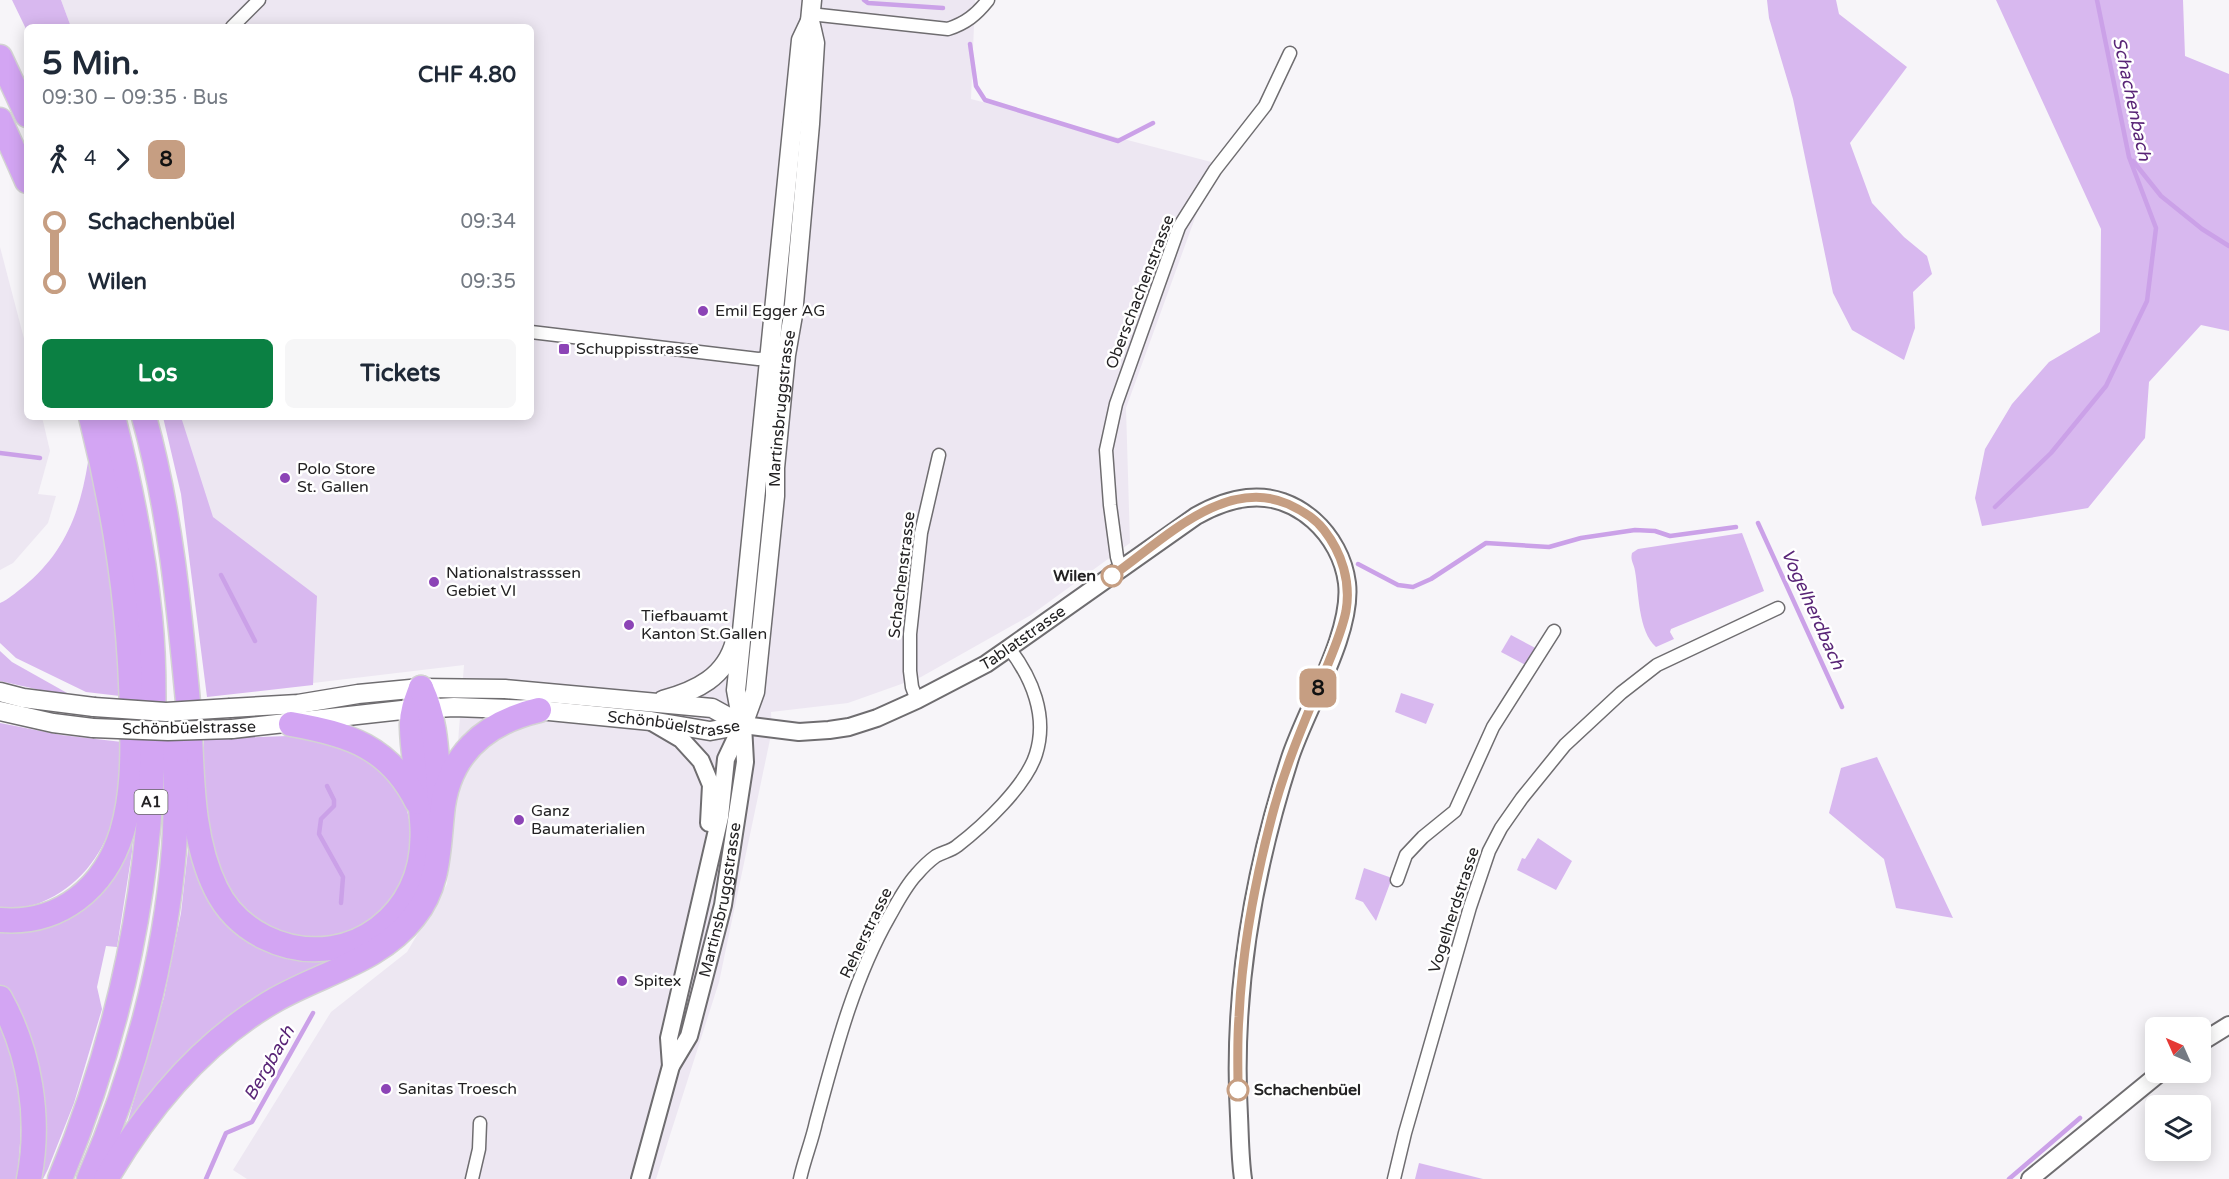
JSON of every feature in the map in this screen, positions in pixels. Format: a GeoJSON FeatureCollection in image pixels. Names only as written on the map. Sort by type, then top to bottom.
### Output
{"type":"FeatureCollection","features":[{"type":"Feature","properties":{"kind":"highway"},"geometry":{"type":"LineString","coordinates":[[0,57],[24,109]]}},
{"type":"Feature","properties":{"kind":"highway"},"geometry":{"type":"LineString","coordinates":[[0,120],[24,174]]}},
{"type":"Feature","properties":{"kind":"highway","name":"A1"},"geometry":{"type":"LineString","coordinates":[[0,920],[39,918],[65,907],[86,892],[113,854],[127,810],[133,761],[128,619],[123,574],[107,483],[92,420]]}},
{"type":"Feature","properties":{"kind":"highway","name":"A1"},"geometry":{"type":"LineString","coordinates":[[60,1179],[105,1057],[120,1000],[138,909],[147,847],[153,777],[154,694],[149,610],[136,518],[114,420]]}},
{"type":"Feature","properties":{"kind":"highway","name":"A1"},"geometry":{"type":"LineString","coordinates":[[145,420],[167,520],[181,627],[200,846],[220,896],[249,928],[276,943],[315,949],[346,945],[374,931],[397,911],[415,879],[431,813],[437,765],[437,746],[421,702]]}},
{"type":"Feature","properties":{"kind":"highway","name":"A1"},"geometry":{"type":"LineString","coordinates":[[88,1179],[104,1145],[130,1066],[147,1006],[165,913],[174,849],[178,659],[181,627]]}},
{"type":"Feature","properties":{"kind":"highway","name":"A1"},"geometry":{"type":"LineString","coordinates":[[431,813],[459,760],[470,746],[499,725],[520,715],[539,710]]}},
{"type":"Feature","properties":{"kind":"highway","name":"A1"},"geometry":{"type":"LineString","coordinates":[[106,1179],[153,1106],[184,1072],[219,1040],[274,1001],[386,944],[402,931],[426,900],[440,853],[431,813],[401,776],[374,751],[346,736],[291,724]]}},
{"type":"Feature","properties":{"kind":"highway"},"geometry":{"type":"LineString","coordinates":[[0,998],[14,1026],[31,1088],[34,1138],[28,1179]]}},
{"type":"Feature","properties":{"kind":"main road","name":"Martinsbruggstrasse"},"geometry":{"type":"LineString","coordinates":[[743,724],[736,690],[745,608],[777,357],[793,315],[815,43],[811,12]]}},
{"type":"Feature","properties":{"kind":"main road","name":"Martinsbruggstrasse"},"geometry":{"type":"LineString","coordinates":[[743,724],[756,692],[775,496],[777,357]]}},
{"type":"Feature","properties":{"kind":"main road","name":"Martinsbruggstrasse"},"geometry":{"type":"LineString","coordinates":[[652,702],[694,689],[709,681],[722,669],[732,653],[745,608]]}},
{"type":"Feature","properties":{"kind":"main road","name":"Schönbüelstrasse"},"geometry":{"type":"LineString","coordinates":[[0,711],[53,723],[93,728],[168,732],[291,724],[505,688],[712,708],[743,724]]}},
{"type":"Feature","properties":{"kind":"main road","name":"Schönbüelstrasse"},"geometry":{"type":"LineString","coordinates":[[0,692],[22,698],[94,707],[166,712],[297,704],[366,693],[421,702],[651,721],[710,731],[743,724]]}},
{"type":"Feature","properties":{"kind":"street"},"geometry":{"type":"LineString","coordinates":[[235,24],[259,0]]}},
{"type":"Feature","properties":{"kind":"street"},"geometry":{"type":"LineString","coordinates":[[811,12],[948,29],[965,23],[988,0]]}},
{"type":"Feature","properties":{"kind":"street","name":"Oberschachenstrasse"},"geometry":{"type":"LineString","coordinates":[[1121,570],[1113,526],[1106,450],[1116,404],[1179,227],[1215,170],[1264,106],[1290,53]]}},
{"type":"Feature","properties":{"kind":"street"},"geometry":{"type":"LineString","coordinates":[[534,332],[758,359],[777,357]]}},
{"type":"Feature","properties":{"kind":"street","name":"Schachenstrasse"},"geometry":{"type":"LineString","coordinates":[[917,700],[912,687],[910,671],[910,634],[921,534],[939,455]]}},
{"type":"Feature","properties":{"kind":"street","name":"Tablatstrasse"},"geometry":{"type":"LineString","coordinates":[[743,724],[799,732],[829,730],[849,727],[877,718],[917,700],[986,664],[1208,509],[1229,501],[1249,497],[1276,499],[1301,510],[1320,525],[1342,560],[1347,583],[1346,612],[1337,642],[1291,755],[1273,813],[1252,911],[1239,1017],[1238,1095],[1244,1179]]}},
{"type":"Feature","properties":{"kind":"street","name":"Vogelherdstrasse"},"geometry":{"type":"LineString","coordinates":[[1394,1179],[1470,907],[1489,851],[1501,828],[1565,745],[1630,686],[1657,665],[1778,608]]}},
{"type":"Feature","properties":{"kind":"street"},"geometry":{"type":"LineString","coordinates":[[1397,880],[1407,855],[1423,837],[1455,811],[1493,727],[1554,631]]}},
{"type":"Feature","properties":{"kind":"street","name":"Reherstrasse"},"geometry":{"type":"LineString","coordinates":[[800,1179],[844,1023],[858,982],[883,928],[916,875],[935,857],[954,848],[974,832],[1011,795],[1029,770],[1036,754],[1040,738],[1038,705],[1026,673],[1009,648]]}},
{"type":"Feature","properties":{"kind":"street","name":"Martinsbruggstrasse"},"geometry":{"type":"LineString","coordinates":[[651,721],[681,739],[692,749],[701,761],[711,785],[708,872]]}},
{"type":"Feature","properties":{"kind":"street","name":"Martinsbruggstrasse"},"geometry":{"type":"LineString","coordinates":[[671,1066],[669,1038],[720,817],[726,759],[743,724]]}},
{"type":"Feature","properties":{"kind":"street","name":"Martinsbruggstrasse"},"geometry":{"type":"LineString","coordinates":[[640,1179],[671,1066],[689,1036],[723,905],[745,762],[743,724]]}},
{"type":"Feature","properties":{"kind":"street"},"geometry":{"type":"LineString","coordinates":[[2211,1036],[2229,1025]]}},
{"type":"Feature","properties":{"kind":"street"},"geometry":{"type":"LineString","coordinates":[[2030,1179],[2148,1083]]}},
{"type":"Feature","properties":{"kind":"street"},"geometry":{"type":"LineString","coordinates":[[472,1179],[479,1149],[480,1123]]}},
{"type":"Feature","properties":{"kind":"shaded area"},"geometry":{"type":"Polygon","coordinates":[[[12,0],[61,0],[70,24],[24,24],[12,0]]]}},
{"type":"Feature","properties":{"kind":"shaded area"},"geometry":{"type":"Polygon","coordinates":[[[61,0],[975,0],[971,99],[1215,163],[1126,408],[1130,543],[1031,615],[921,677],[848,703],[771,712],[772,730],[719,982],[656,1179],[247,1179],[233,1170],[331,1012],[407,952],[447,884],[464,665],[296,685],[211,519],[180,420],[534,420],[534,24],[70,24],[61,0]]]}},
{"type":"Feature","properties":{"kind":"shaded area"},"geometry":{"type":"Polygon","coordinates":[[[1767,0],[1836,0],[1839,14],[1907,67],[1850,143],[1872,203],[1904,237],[1927,256],[1932,274],[1913,292],[1915,328],[1904,360],[1852,330],[1833,293],[1793,99],[1769,18],[1767,0]]]}},
{"type":"Feature","properties":{"kind":"shaded area"},"geometry":{"type":"Polygon","coordinates":[[[1996,0],[2183,0],[2185,56],[2229,74],[2229,331],[2201,325],[2149,382],[2145,438],[2088,508],[1982,526],[1975,498],[1985,449],[2012,404],[2049,362],[2100,332],[2101,229],[1996,0]]]}},
{"type":"Feature","properties":{"kind":"shaded area"},"geometry":{"type":"Polygon","coordinates":[[[0,247],[24,339],[24,420],[43,420],[50,451],[38,494],[56,496],[48,523],[13,563],[0,570],[0,247]]]}},
{"type":"Feature","properties":{"kind":"shaded area"},"geometry":{"type":"Polygon","coordinates":[[[164,420],[182,420],[213,517],[317,596],[313,685],[207,697],[181,494],[164,420]]]}},
{"type":"Feature","properties":{"kind":"shaded area"},"geometry":{"type":"Polygon","coordinates":[[[88,462],[92,462],[112,563],[120,696],[86,692],[16,658],[0,643],[0,603],[12,596],[37,574],[59,546],[75,515],[88,462]]]}},
{"type":"Feature","properties":{"kind":"shaded area"},"geometry":{"type":"Polygon","coordinates":[[[1742,533],[1764,591],[1671,629],[1670,632],[1674,639],[1656,647],[1650,640],[1642,622],[1632,553],[1638,549],[1742,533]]]}},
{"type":"Feature","properties":{"kind":"shaded area"},"geometry":{"type":"Polygon","coordinates":[[[1511,635],[1541,651],[1531,668],[1501,652],[1511,635]]]}},
{"type":"Feature","properties":{"kind":"shaded area"},"geometry":{"type":"Polygon","coordinates":[[[0,651],[12,662],[76,698],[0,681],[0,651]]]}},
{"type":"Feature","properties":{"kind":"shaded area"},"geometry":{"type":"Polygon","coordinates":[[[1401,693],[1434,704],[1426,724],[1395,712],[1401,693]]]}},
{"type":"Feature","properties":{"kind":"shaded area"},"geometry":{"type":"Polygon","coordinates":[[[0,723],[61,735],[122,742],[115,813],[108,834],[95,858],[77,879],[55,896],[33,905],[5,909],[0,908],[0,723]]]}},
{"type":"Feature","properties":{"kind":"shaded area"},"geometry":{"type":"Polygon","coordinates":[[[287,736],[331,742],[361,754],[386,774],[406,804],[414,846],[403,883],[382,911],[354,931],[322,941],[282,935],[252,917],[227,889],[212,851],[204,807],[204,739],[287,736]]]}},
{"type":"Feature","properties":{"kind":"shaded area"},"geometry":{"type":"Polygon","coordinates":[[[1877,757],[1953,918],[1896,908],[1884,859],[1829,813],[1841,768],[1877,757]]]}},
{"type":"Feature","properties":{"kind":"shaded area"},"geometry":{"type":"Polygon","coordinates":[[[136,798],[132,852],[117,947],[106,946],[97,987],[102,1009],[74,1103],[48,1169],[43,1179],[33,1179],[36,1167],[0,987],[0,924],[67,909],[136,798]]]}},
{"type":"Feature","properties":{"kind":"shaded area"},"geometry":{"type":"Polygon","coordinates":[[[1538,838],[1572,861],[1556,890],[1517,870],[1522,858],[1525,859],[1538,838]]]}},
{"type":"Feature","properties":{"kind":"shaded area"},"geometry":{"type":"Polygon","coordinates":[[[189,841],[226,915],[344,952],[315,972],[126,1127],[164,997],[181,913],[189,841]]]}},
{"type":"Feature","properties":{"kind":"shaded area"},"geometry":{"type":"Polygon","coordinates":[[[1364,868],[1392,878],[1376,921],[1363,902],[1355,899],[1364,868]]]}},
{"type":"Feature","properties":{"kind":"shaded area"},"geometry":{"type":"Polygon","coordinates":[[[0,1018],[19,1085],[21,1116],[17,1179],[0,1179],[0,1018]]]}},
{"type":"Feature","properties":{"kind":"shaded area"},"geometry":{"type":"Polygon","coordinates":[[[1419,1163],[1483,1179],[1415,1179],[1419,1163]]]}},
{"type":"Feature","properties":{"kind":"waterway"},"geometry":{"type":"LineString","coordinates":[[864,0],[868,3],[943,8]]}},
{"type":"Feature","properties":{"kind":"waterway","name":"Schachenbach"},"geometry":{"type":"LineString","coordinates":[[1995,507],[2051,453],[2106,386],[2147,301],[2156,228],[2129,157],[2097,0]]}},
{"type":"Feature","properties":{"kind":"waterway"},"geometry":{"type":"LineString","coordinates":[[970,44],[976,86],[985,100],[1118,141],[1153,123]]}},
{"type":"Feature","properties":{"kind":"waterway"},"geometry":{"type":"LineString","coordinates":[[2133,161],[2161,196],[2202,229],[2229,246]]}},
{"type":"Feature","properties":{"kind":"waterway","name":"Bergbach"},"geometry":{"type":"LineString","coordinates":[[0,453],[40,458]]}},
{"type":"Feature","properties":{"kind":"waterway","name":"Vogelherdbach"},"geometry":{"type":"LineString","coordinates":[[1758,523],[1842,707]]}},
{"type":"Feature","properties":{"kind":"waterway"},"geometry":{"type":"LineString","coordinates":[[1358,564],[1398,585],[1413,587],[1431,579],[1486,543],[1549,547],[1581,538],[1635,530],[1655,531],[1670,536],[1736,527]]}},
{"type":"Feature","properties":{"kind":"waterway","name":"Bergbach"},"geometry":{"type":"LineString","coordinates":[[221,575],[255,641]]}},
{"type":"Feature","properties":{"kind":"waterway","name":"Bergbach"},"geometry":{"type":"LineString","coordinates":[[327,786],[334,800],[334,806],[321,819],[319,834],[343,877],[341,903]]}},
{"type":"Feature","properties":{"kind":"waterway","name":"Bergbach"},"geometry":{"type":"LineString","coordinates":[[206,1179],[226,1133],[252,1122],[313,1013]]}},
{"type":"Feature","properties":{"kind":"waterway","name":"Schachenbach"},"geometry":{"type":"LineString","coordinates":[[2009,1179],[2080,1118]]}},
{"type":"Feature","properties":{"kind":"bus line","name":"8"},"geometry":{"type":"LineString","coordinates":[[1112,576],[1208,509],[1249,497],[1276,499],[1301,510],[1320,525],[1342,560],[1347,583],[1346,612],[1337,642],[1291,755],[1263,854],[1241,985],[1238,1090]]}},
{"type":"Feature","properties":{"kind":"place","name":"Emil Egger AG"},"geometry":{"type":"Point","coordinates":[703,311]}},
{"type":"Feature","properties":{"kind":"place","name":"Schuppisstrasse"},"geometry":{"type":"Point","coordinates":[564,349]}},
{"type":"Feature","properties":{"kind":"place","name":"Polo Store St. Gallen"},"geometry":{"type":"Point","coordinates":[285,478]}},
{"type":"Feature","properties":{"kind":"place","name":"Wilen"},"geometry":{"type":"Point","coordinates":[1112,576]}},
{"type":"Feature","properties":{"kind":"place","name":"Nationalstrasssen Gebiet VI"},"geometry":{"type":"Point","coordinates":[434,582]}},
{"type":"Feature","properties":{"kind":"place","name":"Tiefbauamt Kanton St.Gallen"},"geometry":{"type":"Point","coordinates":[629,625]}},
{"type":"Feature","properties":{"kind":"place","name":"Ganz Baumaterialien"},"geometry":{"type":"Point","coordinates":[519,820]}},
{"type":"Feature","properties":{"kind":"place","name":"Spitex"},"geometry":{"type":"Point","coordinates":[622,981]}},
{"type":"Feature","properties":{"kind":"place","name":"Sanitas Troesch"},"geometry":{"type":"Point","coordinates":[386,1089]}},
{"type":"Feature","properties":{"kind":"place","name":"Schachenbüel"},"geometry":{"type":"Point","coordinates":[1238,1090]}}]}
